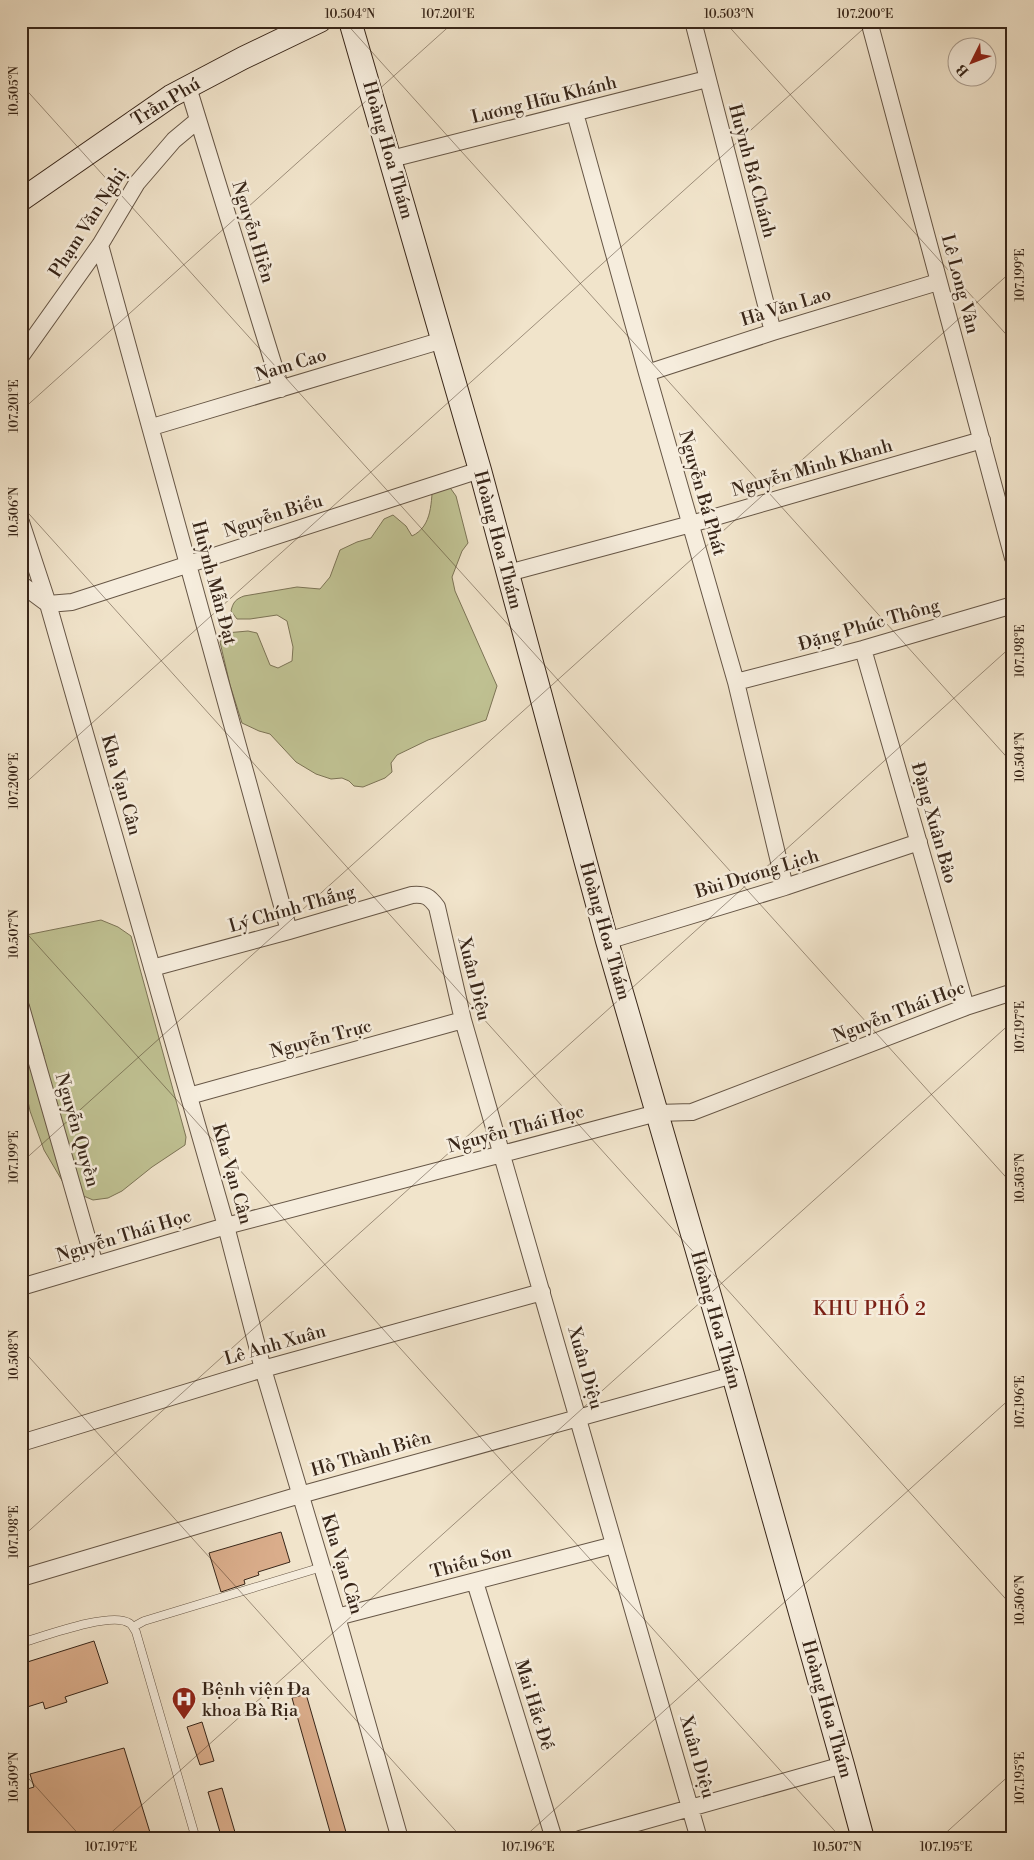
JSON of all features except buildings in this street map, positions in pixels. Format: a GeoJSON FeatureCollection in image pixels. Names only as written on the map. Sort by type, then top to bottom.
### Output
{"type":"FeatureCollection","features":[{"type":"Feature","properties":{"kind":"street","name":"Trần Phú"},"geometry":{"type":"LineString","coordinates":[[21,200],[171,96],[320,21]]}},
{"type":"Feature","properties":{"kind":"street","name":"Hoàng Hoa Thám"},"geometry":{"type":"LineString","coordinates":[[350,21],[480,470],[607,941],[863,1839]]}},
{"type":"Feature","properties":{"kind":"street","name":"Huỳnh Bá Chánh"},"geometry":{"type":"LineString","coordinates":[[692,21],[773,332]]}},
{"type":"Feature","properties":{"kind":"street","name":"Lê Long Vân"},"geometry":{"type":"LineString","coordinates":[[869,21],[982,440],[1007,506],[1013,558]]}},
{"type":"Feature","properties":{"kind":"street","name":"Lương Hữu Khánh"},"geometry":{"type":"LineString","coordinates":[[391,159],[708,79]]}},
{"type":"Feature","properties":{"kind":"street","name":"Nguyễn Hiền"},"geometry":{"type":"LineString","coordinates":[[188,87],[280,389]]}},
{"type":"Feature","properties":{"kind":"street","name":"Nguyễn Bá Phát"},"geometry":{"type":"LineString","coordinates":[[575,113],[647,373],[736,682],[785,886]]}},
{"type":"Feature","properties":{"kind":"street","name":"Phạm Văn Nghị"},"geometry":{"type":"LineString","coordinates":[[21,356],[100,245],[125,202],[143,176],[174,140],[198,120]]}},
{"type":"Feature","properties":{"kind":"street","name":"Huỳnh Mẫn Đạt"},"geometry":{"type":"LineString","coordinates":[[100,245],[152,428],[289,932]]}},
{"type":"Feature","properties":{"kind":"street","name":"Hà Văn Lao"},"geometry":{"type":"LineString","coordinates":[[647,373],[773,332],[938,282]]}},
{"type":"Feature","properties":{"kind":"street","name":"Nam Cao"},"geometry":{"type":"LineString","coordinates":[[152,428],[443,340]]}},
{"type":"Feature","properties":{"kind":"street","name":"Nguyễn Minh Khanh"},"geometry":{"type":"LineString","coordinates":[[508,573],[691,524],[982,440]]}},
{"type":"Feature","properties":{"kind":"street","name":"Nguyễn Biểu"},"geometry":{"type":"LineString","coordinates":[[48,604],[72,602],[480,470]]}},
{"type":"Feature","properties":{"kind":"street","name":"Kha Vạn Cân"},"geometry":{"type":"LineString","coordinates":[[21,522],[48,604],[226,1226],[263,1368],[337,1617],[400,1839]]}},
{"type":"Feature","properties":{"kind":"street"},"geometry":{"type":"LineString","coordinates":[[22,586],[48,604]]}},
{"type":"Feature","properties":{"kind":"street","name":"Đặng Phúc Thông"},"geometry":{"type":"LineString","coordinates":[[736,682],[863,649],[1013,605]]}},
{"type":"Feature","properties":{"kind":"street","name":"Đặng Xuân Bảo"},"geometry":{"type":"LineString","coordinates":[[863,649],[966,1007]]}},
{"type":"Feature","properties":{"kind":"street","name":"Bùi Dương Lịch"},"geometry":{"type":"LineString","coordinates":[[607,941],[919,842]]}},
{"type":"Feature","properties":{"kind":"street","name":"Lý Chính Thắng"},"geometry":{"type":"LineString","coordinates":[[152,968],[289,932],[412,895],[424,894],[437,907]]}},
{"type":"Feature","properties":{"kind":"street","name":"Xuân Diệu"},"geometry":{"type":"LineString","coordinates":[[437,907],[463,1020],[699,1839]]}},
{"type":"Feature","properties":{"kind":"street","name":"Nguyễn Thái Học"},"geometry":{"type":"LineString","coordinates":[[21,1287],[226,1226],[657,1113],[692,1112],[966,1007],[1013,992]]}},
{"type":"Feature","properties":{"kind":"street","name":"Nguyễn Quyền"},"geometry":{"type":"LineString","coordinates":[[21,1008],[95,1265]]}},
{"type":"Feature","properties":{"kind":"street","name":"Nguyễn Trực"},"geometry":{"type":"LineString","coordinates":[[189,1096],[463,1020]]}},
{"type":"Feature","properties":{"kind":"street","name":"Lê Anh Xuân"},"geometry":{"type":"LineString","coordinates":[[21,1442],[263,1368],[542,1292]]}},
{"type":"Feature","properties":{"kind":"street","name":"Hồ Thành Biên"},"geometry":{"type":"LineString","coordinates":[[21,1578],[300,1495],[732,1375]]}},
{"type":"Feature","properties":{"kind":"street","name":"Thiếu Sơn"},"geometry":{"type":"LineString","coordinates":[[337,1617],[614,1544]]}},
{"type":"Feature","properties":{"kind":"street","name":"Mai Hắc Đế"},"geometry":{"type":"LineString","coordinates":[[475,1582],[554,1839]]}},
{"type":"Feature","properties":{"kind":"street"},"geometry":{"type":"LineString","coordinates":[[580,1839],[843,1765]]}},
{"type":"Feature","properties":{"kind":"lane"},"geometry":{"type":"LineString","coordinates":[[133,1627],[144,1621],[322,1567]]}},
{"type":"Feature","properties":{"kind":"lane"},"geometry":{"type":"LineString","coordinates":[[21,1643],[99,1620],[129,1622],[136,1632],[196,1839]]}},
{"type":"Feature","properties":{"kind":"green space"},"geometry":{"type":"Polygon","coordinates":[[[441,475],[456,496],[468,543],[462,551],[452,577],[455,591],[497,686],[486,720],[428,740],[397,755],[391,763],[392,772],[385,778],[363,787],[354,786],[342,778],[331,779],[316,774],[296,762],[270,734],[242,723],[230,685],[220,642],[226,633],[248,631],[257,633],[270,665],[278,668],[292,661],[293,647],[287,621],[277,615],[237,619],[231,611],[233,605],[244,596],[297,587],[320,589],[330,577],[340,550],[371,538],[384,519],[393,515],[406,526],[412,536],[419,532],[430,512],[433,480],[441,475]]]}},
{"type":"Feature","properties":{"kind":"green space"},"geometry":{"type":"Polygon","coordinates":[[[101,920],[118,927],[131,936],[186,1137],[185,1145],[152,1167],[122,1191],[108,1198],[93,1200],[67,1189],[44,1150],[30,1111],[22,1071],[44,1056],[21,982],[21,936],[101,920]]]}},
{"type":"Feature","properties":{"kind":"place","name":"Bệnh viện Đa khoa Bà Rịa"},"geometry":{"type":"Point","coordinates":[184,1720]}},
{"type":"Feature","properties":{"kind":"district","name":"KHU PHỐ 2"},"geometry":{"type":"Point","coordinates":[870,1309]}}]}
